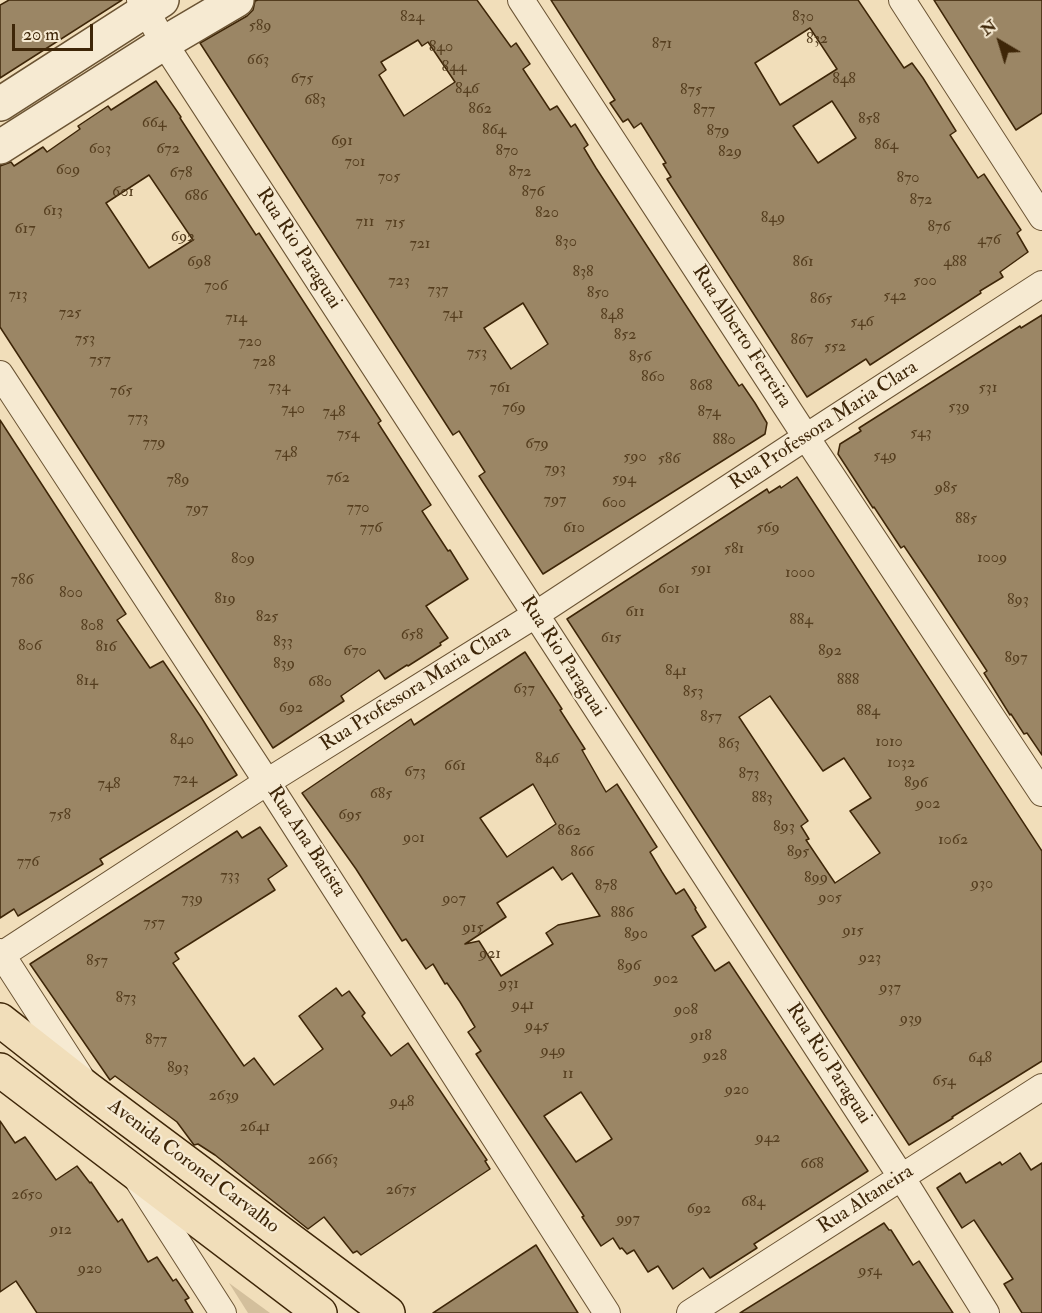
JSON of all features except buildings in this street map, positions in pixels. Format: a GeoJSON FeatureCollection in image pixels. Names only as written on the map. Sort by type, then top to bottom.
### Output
{"type":"FeatureCollection","features":[{"type":"Feature","properties":{"kind":"main road","name":"Avenida Coronel Carvalho"},"geometry":{"type":"LineString","coordinates":[[0,1020],[88,1089],[388,1313]]}},
{"type":"Feature","properties":{"kind":"main road","name":"Avenida Coronel Carvalho"},"geometry":{"type":"LineString","coordinates":[[0,1070],[320,1313]]}},
{"type":"Feature","properties":{"kind":"street"},"geometry":{"type":"LineString","coordinates":[[0,147],[164,43],[237,0]]}},
{"type":"Feature","properties":{"kind":"street","name":"Rua Alberto Ferreira"},"geometry":{"type":"LineString","coordinates":[[521,0],[1042,793]]}},
{"type":"Feature","properties":{"kind":"street"},"geometry":{"type":"LineString","coordinates":[[902,0],[1042,217]]}},
{"type":"Feature","properties":{"kind":"street"},"geometry":{"type":"LineString","coordinates":[[0,104],[149,3]]}},
{"type":"Feature","properties":{"kind":"street","name":"Rua Rio Paraguai"},"geometry":{"type":"LineString","coordinates":[[149,3],[164,43],[902,1178],[986,1313]]}},
{"type":"Feature","properties":{"kind":"street","name":"Rua Professora Maria Clara"},"geometry":{"type":"LineString","coordinates":[[1,954],[267,782],[535,615],[1042,284]]}},
{"type":"Feature","properties":{"kind":"street","name":"Rua Ana Batista"},"geometry":{"type":"LineString","coordinates":[[0,374],[267,782],[607,1313]]}},
{"type":"Feature","properties":{"kind":"street"},"geometry":{"type":"LineString","coordinates":[[1,954],[88,1089]]}},
{"type":"Feature","properties":{"kind":"street","name":"Rua Altaneira"},"geometry":{"type":"LineString","coordinates":[[690,1313],[1042,1087]]}},
{"type":"Feature","properties":{"kind":"street"},"geometry":{"type":"LineString","coordinates":[[132,1170],[223,1313]]}},
{"type":"Feature","properties":{"kind":"shaded area"},"geometry":{"type":"Polygon","coordinates":[[[229,1283],[270,1313],[248,1313],[229,1283]]]}}]}
